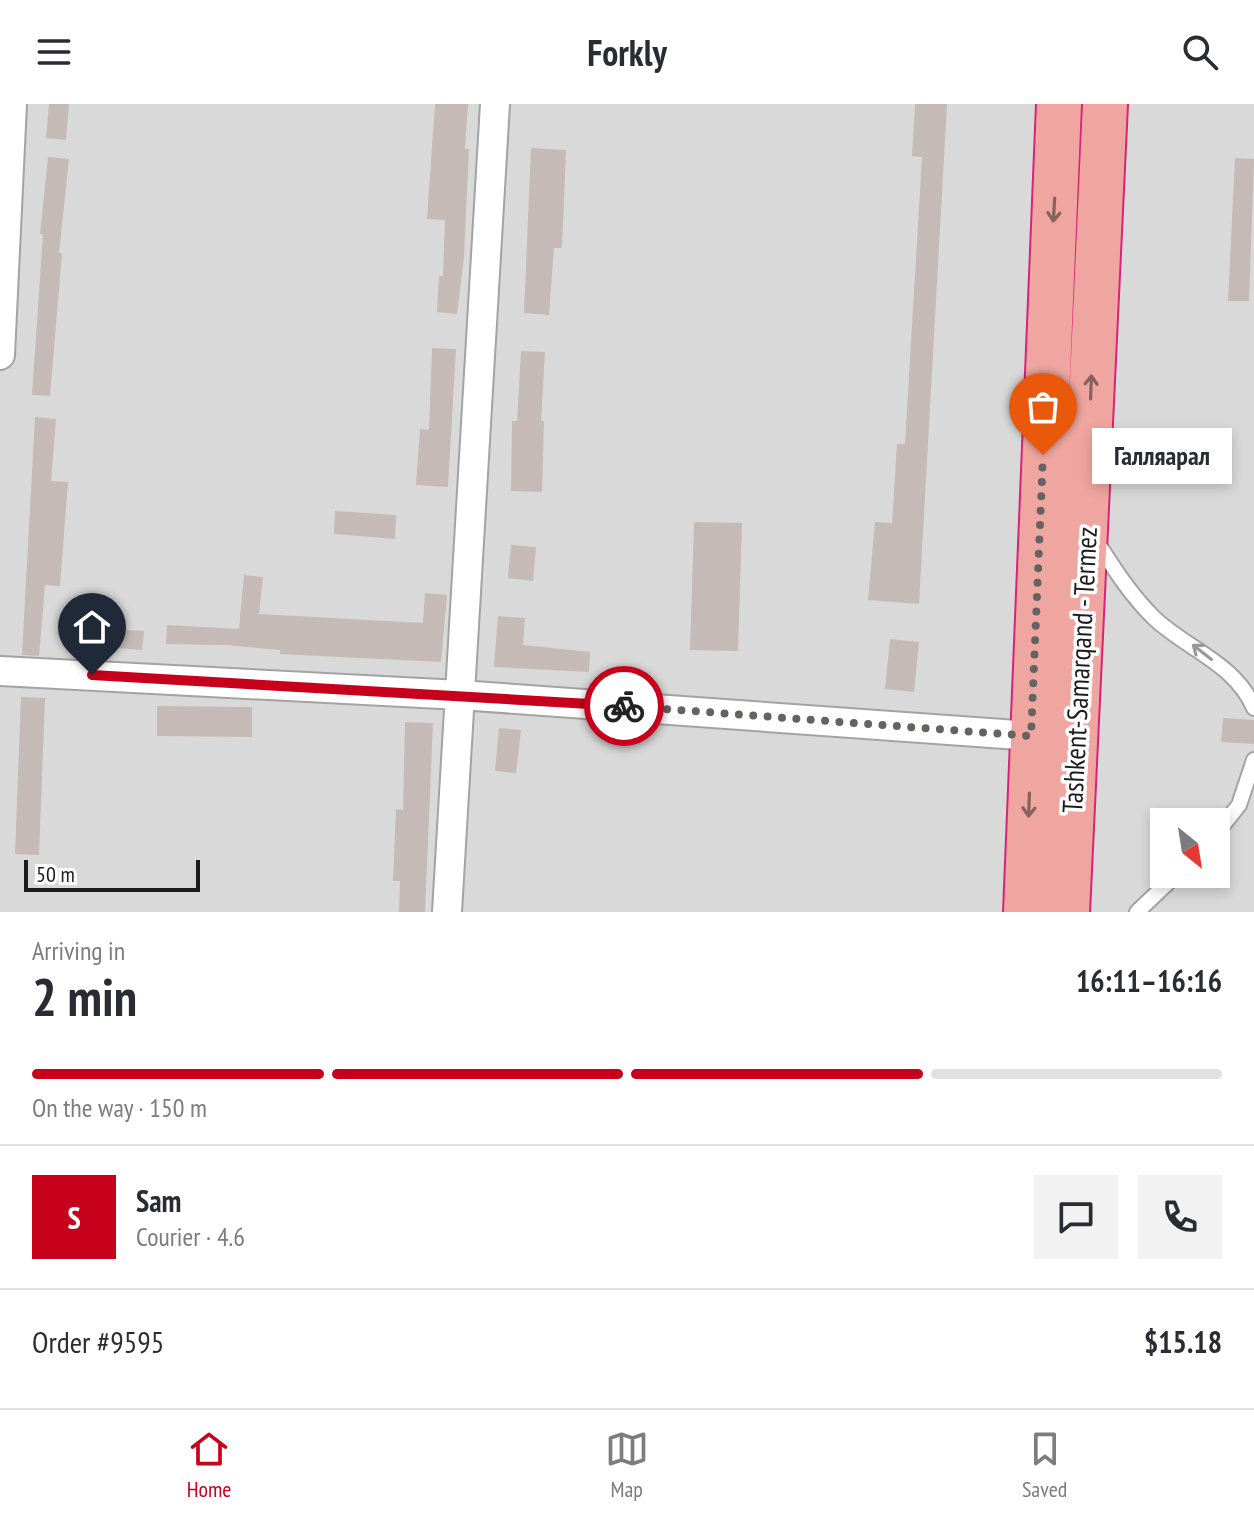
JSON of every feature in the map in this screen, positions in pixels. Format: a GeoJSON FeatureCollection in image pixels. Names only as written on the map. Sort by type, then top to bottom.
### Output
{"type":"FeatureCollection","features":[{"type":"Feature","properties":{"kind":"highway","name":"Tashkent-Samarqand - Termez"},"geometry":{"type":"LineString","coordinates":[[1026,912],[1058,123],[1075,132],[1086,131],[1104,122],[1067,912]]}},
{"type":"Feature","properties":{"kind":"street"},"geometry":{"type":"LineString","coordinates":[[0,355],[12,104]]}},
{"type":"Feature","properties":{"kind":"street"},"geometry":{"type":"LineString","coordinates":[[447,912],[495,104]]}},
{"type":"Feature","properties":{"kind":"street"},"geometry":{"type":"LineString","coordinates":[[0,671],[460,695],[1031,736]]}},
{"type":"Feature","properties":{"kind":"lane"},"geometry":{"type":"LineString","coordinates":[[1086,525],[1122,581],[1155,619],[1199,649],[1246,689],[1254,708]]}},
{"type":"Feature","properties":{"kind":"lane"},"geometry":{"type":"LineString","coordinates":[[1230,816],[1239,805],[1254,760]]}},
{"type":"Feature","properties":{"kind":"lane"},"geometry":{"type":"LineString","coordinates":[[1137,912],[1162,888]]}},
{"type":"Feature","properties":{"kind":"shaded area"},"geometry":{"type":"Polygon","coordinates":[[[0,104],[1254,104],[1254,912],[0,912],[0,104]]]}},
{"type":"Feature","properties":{"kind":"building"},"geometry":{"type":"Polygon","coordinates":[[[49,104],[69,104],[66,140],[46,138],[49,104]]]}},
{"type":"Feature","properties":{"kind":"building"},"geometry":{"type":"Polygon","coordinates":[[[435,104],[468,104],[464,257],[457,314],[437,312],[439,276],[443,276],[445,220],[427,219],[435,104]]]}},
{"type":"Feature","properties":{"kind":"building"},"geometry":{"type":"Polygon","coordinates":[[[915,104],[947,104],[919,604],[868,600],[875,522],[892,523],[897,444],[905,444],[922,157],[912,156],[915,104]]]}},
{"type":"Feature","properties":{"kind":"building"},"geometry":{"type":"Polygon","coordinates":[[[531,148],[566,150],[562,248],[554,248],[549,315],[524,313],[531,148]]]}},
{"type":"Feature","properties":{"kind":"building"},"geometry":{"type":"Polygon","coordinates":[[[48,157],[69,159],[59,253],[62,253],[50,396],[32,395],[43,234],[40,234],[48,157]]]}},
{"type":"Feature","properties":{"kind":"building"},"geometry":{"type":"Polygon","coordinates":[[[1235,158],[1254,159],[1249,301],[1228,301],[1235,158]]]}},
{"type":"Feature","properties":{"kind":"building"},"geometry":{"type":"Polygon","coordinates":[[[432,348],[456,349],[448,487],[416,485],[420,429],[429,430],[432,348]]]}},
{"type":"Feature","properties":{"kind":"building"},"geometry":{"type":"Polygon","coordinates":[[[521,351],[545,352],[541,421],[544,421],[542,492],[511,491],[512,421],[517,421],[521,351]]]}},
{"type":"Feature","properties":{"kind":"building"},"geometry":{"type":"Polygon","coordinates":[[[35,417],[56,419],[51,481],[68,482],[60,586],[45,585],[39,656],[22,655],[35,417]]]}},
{"type":"Feature","properties":{"kind":"building"},"geometry":{"type":"Polygon","coordinates":[[[335,511],[396,515],[395,539],[334,534],[335,511]]]}},
{"type":"Feature","properties":{"kind":"building"},"geometry":{"type":"Polygon","coordinates":[[[694,522],[742,523],[738,651],[690,650],[694,522]]]}},
{"type":"Feature","properties":{"kind":"building"},"geometry":{"type":"Polygon","coordinates":[[[511,545],[536,547],[533,581],[508,578],[511,545]]]}},
{"type":"Feature","properties":{"kind":"building"},"geometry":{"type":"Polygon","coordinates":[[[244,575],[263,577],[259,614],[423,623],[425,593],[447,595],[441,662],[280,654],[280,650],[225,645],[166,644],[167,625],[239,629],[244,575]]]}},
{"type":"Feature","properties":{"kind":"building"},"geometry":{"type":"Polygon","coordinates":[[[498,616],[525,618],[523,645],[590,652],[589,672],[494,667],[498,616]]]}},
{"type":"Feature","properties":{"kind":"building"},"geometry":{"type":"Polygon","coordinates":[[[106,629],[144,631],[142,650],[105,647],[106,629]]]}},
{"type":"Feature","properties":{"kind":"building"},"geometry":{"type":"Polygon","coordinates":[[[890,639],[919,642],[914,692],[885,689],[890,639]]]}},
{"type":"Feature","properties":{"kind":"building"},"geometry":{"type":"Polygon","coordinates":[[[21,697],[45,698],[39,855],[15,854],[21,697]]]}},
{"type":"Feature","properties":{"kind":"building"},"geometry":{"type":"Polygon","coordinates":[[[157,706],[252,707],[252,737],[157,736],[157,706]]]}},
{"type":"Feature","properties":{"kind":"building"},"geometry":{"type":"Polygon","coordinates":[[[1223,718],[1254,720],[1254,744],[1221,742],[1223,718]]]}},
{"type":"Feature","properties":{"kind":"building"},"geometry":{"type":"Polygon","coordinates":[[[405,722],[433,723],[425,912],[399,912],[400,881],[393,881],[396,809],[403,810],[405,722]]]}},
{"type":"Feature","properties":{"kind":"building"},"geometry":{"type":"Polygon","coordinates":[[[499,728],[521,730],[516,773],[495,771],[499,728]]]}},
{"type":"Feature","properties":{"kind":"way so far"},"geometry":{"type":"LineString","coordinates":[[624,706],[1031,736],[1043,455]]}},
{"type":"Feature","properties":{"kind":"place","name":"Галляарал"},"geometry":{"type":"Point","coordinates":[1043,455]}},
{"type":"Feature","properties":{"kind":"route"},"geometry":{"type":"LineString","coordinates":[[92,675],[624,706]]}}]}
